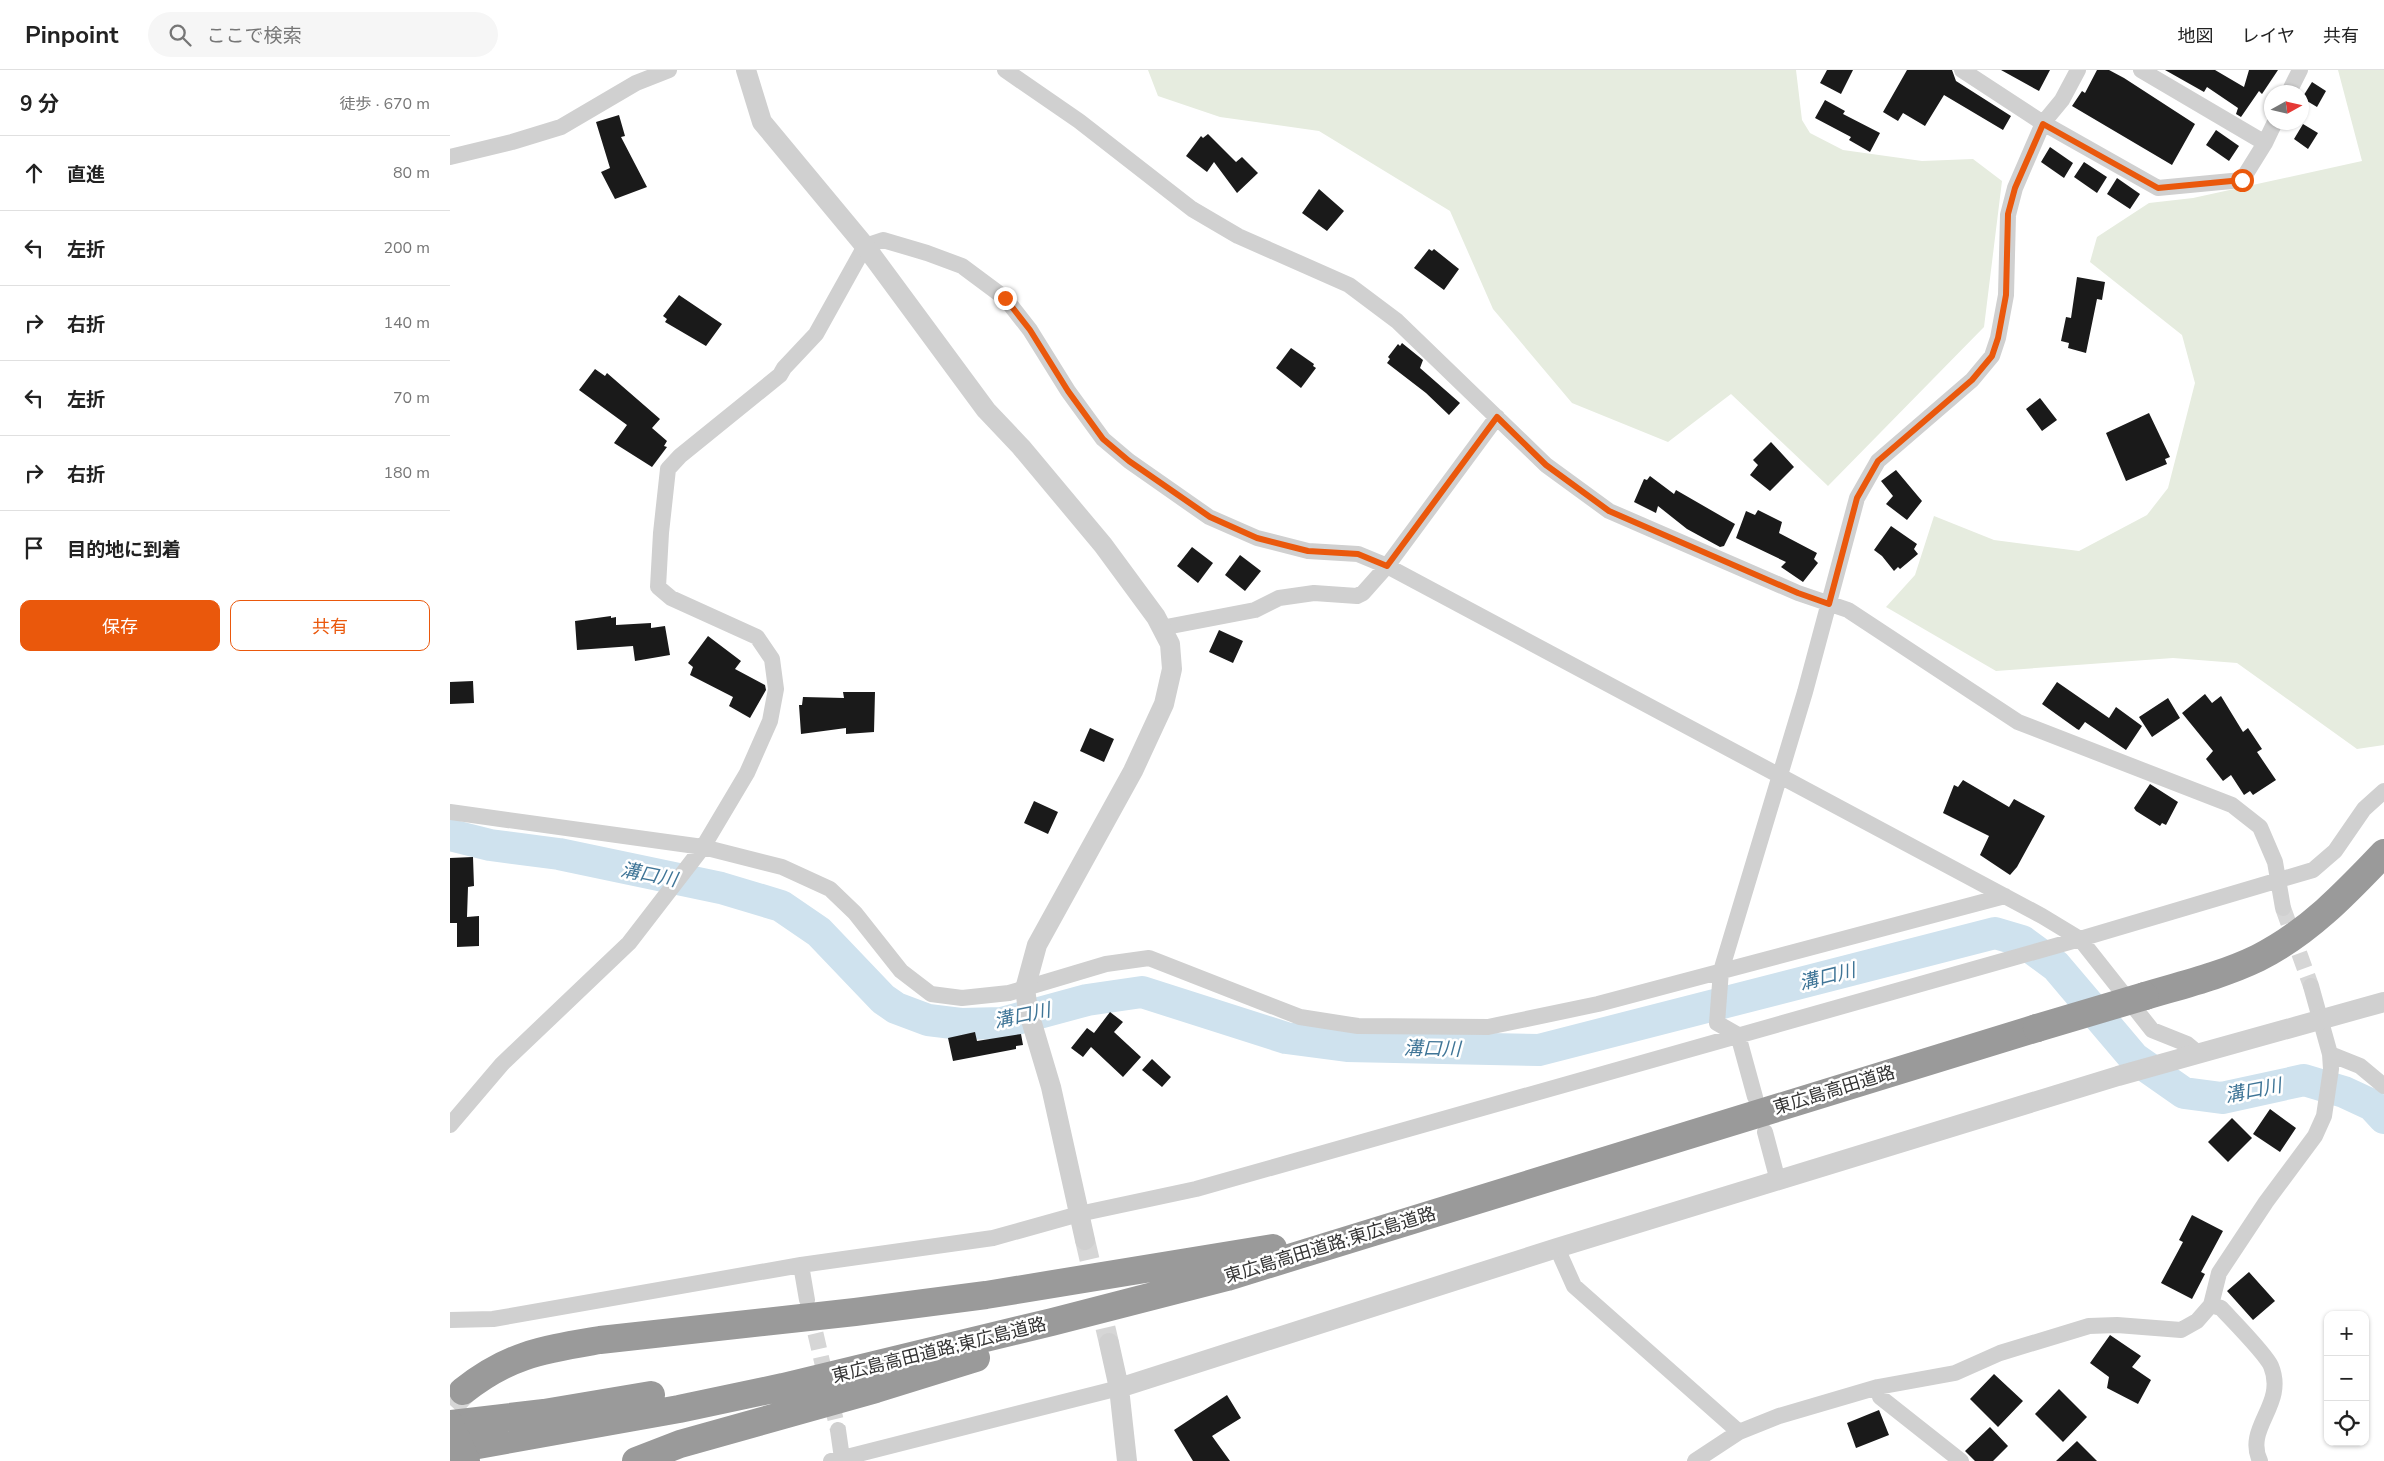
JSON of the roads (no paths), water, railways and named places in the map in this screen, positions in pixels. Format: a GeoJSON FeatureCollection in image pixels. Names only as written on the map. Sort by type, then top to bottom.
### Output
{"type":"FeatureCollection","features":[{"type":"Feature","properties":{"kind":"highway","name":"東広島高田道路"},"geometry":{"type":"LineString","coordinates":[[1447,1209],[2145,996],[2256,959],[2308,926],[2329,909],[2384,853]]}},
{"type":"Feature","properties":{"kind":"highway","name":"東広島高田道路;東広島道路"},"geometry":{"type":"LineString","coordinates":[[450,1424],[544,1413],[653,1395],[776,1370],[1092,1298],[1298,1244],[1447,1209]]}},
{"type":"Feature","properties":{"kind":"highway","name":"東広島高田道路;東広島道路"},"geometry":{"type":"LineString","coordinates":[[450,1450],[679,1409],[783,1387],[1052,1322],[1227,1277],[1447,1209]]}},
{"type":"Feature","properties":{"kind":"highway"},"geometry":{"type":"LineString","coordinates":[[463,1392],[481,1377],[508,1362],[535,1352],[600,1340],[855,1312],[986,1295],[1298,1244]]}},
{"type":"Feature","properties":{"kind":"highway"},"geometry":{"type":"LineString","coordinates":[[636,1461],[680,1444],[894,1384],[1227,1277]]}},
{"type":"Feature","properties":{"kind":"highway"},"geometry":{"type":"LineString","coordinates":[[450,1424],[466,1461]]}},
{"type":"Feature","properties":{"kind":"street"},"geometry":{"type":"LineString","coordinates":[[450,157],[512,142],[561,127],[636,83],[669,70]]}},
{"type":"Feature","properties":{"kind":"street"},"geometry":{"type":"LineString","coordinates":[[746,70],[762,122],[865,246],[986,410],[1021,447],[1103,545],[1156,617],[1170,644],[1172,669],[1164,704],[1133,772],[1037,945],[1025,989],[1028,1010],[1051,1087],[1085,1240]]}},
{"type":"Feature","properties":{"kind":"street"},"geometry":{"type":"LineString","coordinates":[[1004,70],[1079,121],[1192,208],[1238,236],[1349,285],[1397,321],[1546,465],[1609,511],[1789,589],[1848,610],[2018,722],[2232,805],[2260,828],[2275,862],[2282,908]]}},
{"type":"Feature","properties":{"kind":"street"},"geometry":{"type":"LineString","coordinates":[[1962,70],[2043,124],[2158,188],[2242,180],[2271,130]]}},
{"type":"Feature","properties":{"kind":"street"},"geometry":{"type":"LineString","coordinates":[[1755,1097],[1738,1036],[1717,1023],[1721,971],[1780,777],[1857,498],[1878,461],[1972,380],[1992,356],[1998,338],[2006,295],[2008,214],[2015,188],[2043,124],[2062,100],[2078,70]]}},
{"type":"Feature","properties":{"kind":"street"},"geometry":{"type":"LineString","coordinates":[[2141,70],[2265,143]]}},
{"type":"Feature","properties":{"kind":"street"},"geometry":{"type":"LineString","coordinates":[[2292,85],[2300,70]]}},
{"type":"Feature","properties":{"kind":"street"},"geometry":{"type":"LineString","coordinates":[[450,1125],[502,1064],[630,943],[703,847],[747,773],[770,720],[776,689],[772,659],[757,637],[672,598],[658,587],[660,533],[668,469],[680,456],[780,375],[784,368],[816,334],[865,246],[883,240],[928,252],[962,266],[1005,298],[1030,330],[1068,391],[1103,439],[1129,461],[1210,517],[1257,538],[1308,551],[1358,554],[1387,566],[2005,896],[2080,939],[2152,1030],[2187,1044],[2199,1054]]}},
{"type":"Feature","properties":{"kind":"street"},"geometry":{"type":"LineString","coordinates":[[1161,628],[1255,610],[1279,598],[1314,593],[1357,596],[1363,593],[1387,566],[1497,417]]}},
{"type":"Feature","properties":{"kind":"street"},"geometry":{"type":"LineString","coordinates":[[450,1320],[493,1319],[800,1265],[993,1238],[1079,1214],[1196,1189],[2080,939],[2313,870],[2335,851],[2364,809],[2384,791]]}},
{"type":"Feature","properties":{"kind":"street"},"geometry":{"type":"LineString","coordinates":[[450,812],[703,847],[782,867],[830,889],[855,913],[901,971],[931,994],[962,998],[1010,993],[1106,964],[1149,958],[1300,1017],[1358,1026],[1488,1028],[1598,1004],[2005,896]]}},
{"type":"Feature","properties":{"kind":"street"},"geometry":{"type":"LineString","coordinates":[[1695,1461],[1739,1432],[1779,1416],[1878,1387],[1955,1373],[2000,1353],[2089,1326],[2117,1325],[2181,1330],[2197,1322],[2211,1305],[2219,1273],[2266,1202],[2315,1136],[2328,1100],[2331,1061],[2322,1019],[2311,986]]}},
{"type":"Feature","properties":{"kind":"street"},"geometry":{"type":"LineString","coordinates":[[838,1430],[837,1460],[1119,1388],[1558,1248],[2118,1076],[2384,1002]]}},
{"type":"Feature","properties":{"kind":"street"},"geometry":{"type":"LineString","coordinates":[[2331,1061],[2360,1066],[2384,1086]]}},
{"type":"Feature","properties":{"kind":"street"},"geometry":{"type":"LineString","coordinates":[[1765,1132],[1778,1181]]}},
{"type":"Feature","properties":{"kind":"street"},"geometry":{"type":"LineString","coordinates":[[1558,1248],[1574,1286],[1739,1432]]}},
{"type":"Feature","properties":{"kind":"street"},"geometry":{"type":"LineString","coordinates":[[800,1265],[807,1300]]}},
{"type":"Feature","properties":{"kind":"street"},"geometry":{"type":"LineString","coordinates":[[2211,1305],[2221,1308],[2270,1364],[2274,1378],[2274,1397],[2255,1439],[2256,1452],[2260,1461]]}},
{"type":"Feature","properties":{"kind":"street"},"geometry":{"type":"LineString","coordinates":[[1108,1343],[1119,1388],[1127,1461]]}},
{"type":"Feature","properties":{"kind":"street"},"geometry":{"type":"LineString","coordinates":[[1878,1387],[1880,1397],[1961,1461]]}},
{"type":"Feature","properties":{"kind":"waterway","name":"溝口川"},"geometry":{"type":"LineString","coordinates":[[450,835],[490,845],[559,854],[721,888],[781,906],[819,932],[883,999],[896,1008],[928,1020],[961,1024],[1002,1023],[1087,1000],[1142,992],[1286,1038],[1347,1046],[1539,1050],[1995,933],[2022,941],[2056,966],[2134,1058],[2184,1093],[2222,1098],[2304,1080],[2344,1092],[2372,1105],[2384,1118]]}},
{"type":"Feature","properties":{"kind":"tunnel"},"geometry":{"type":"LineString","coordinates":[[2283,908],[2311,986]]}},
{"type":"Feature","properties":{"kind":"tunnel"},"geometry":{"type":"LineString","coordinates":[[1085,1240],[1109,1343]]}},
{"type":"Feature","properties":{"kind":"tunnel"},"geometry":{"type":"LineString","coordinates":[[810,1310],[838,1430]]}},
{"type":"Feature","properties":{"kind":"tunnel"},"geometry":{"type":"LineString","coordinates":[[450,1405],[463,1391]]}}]}
